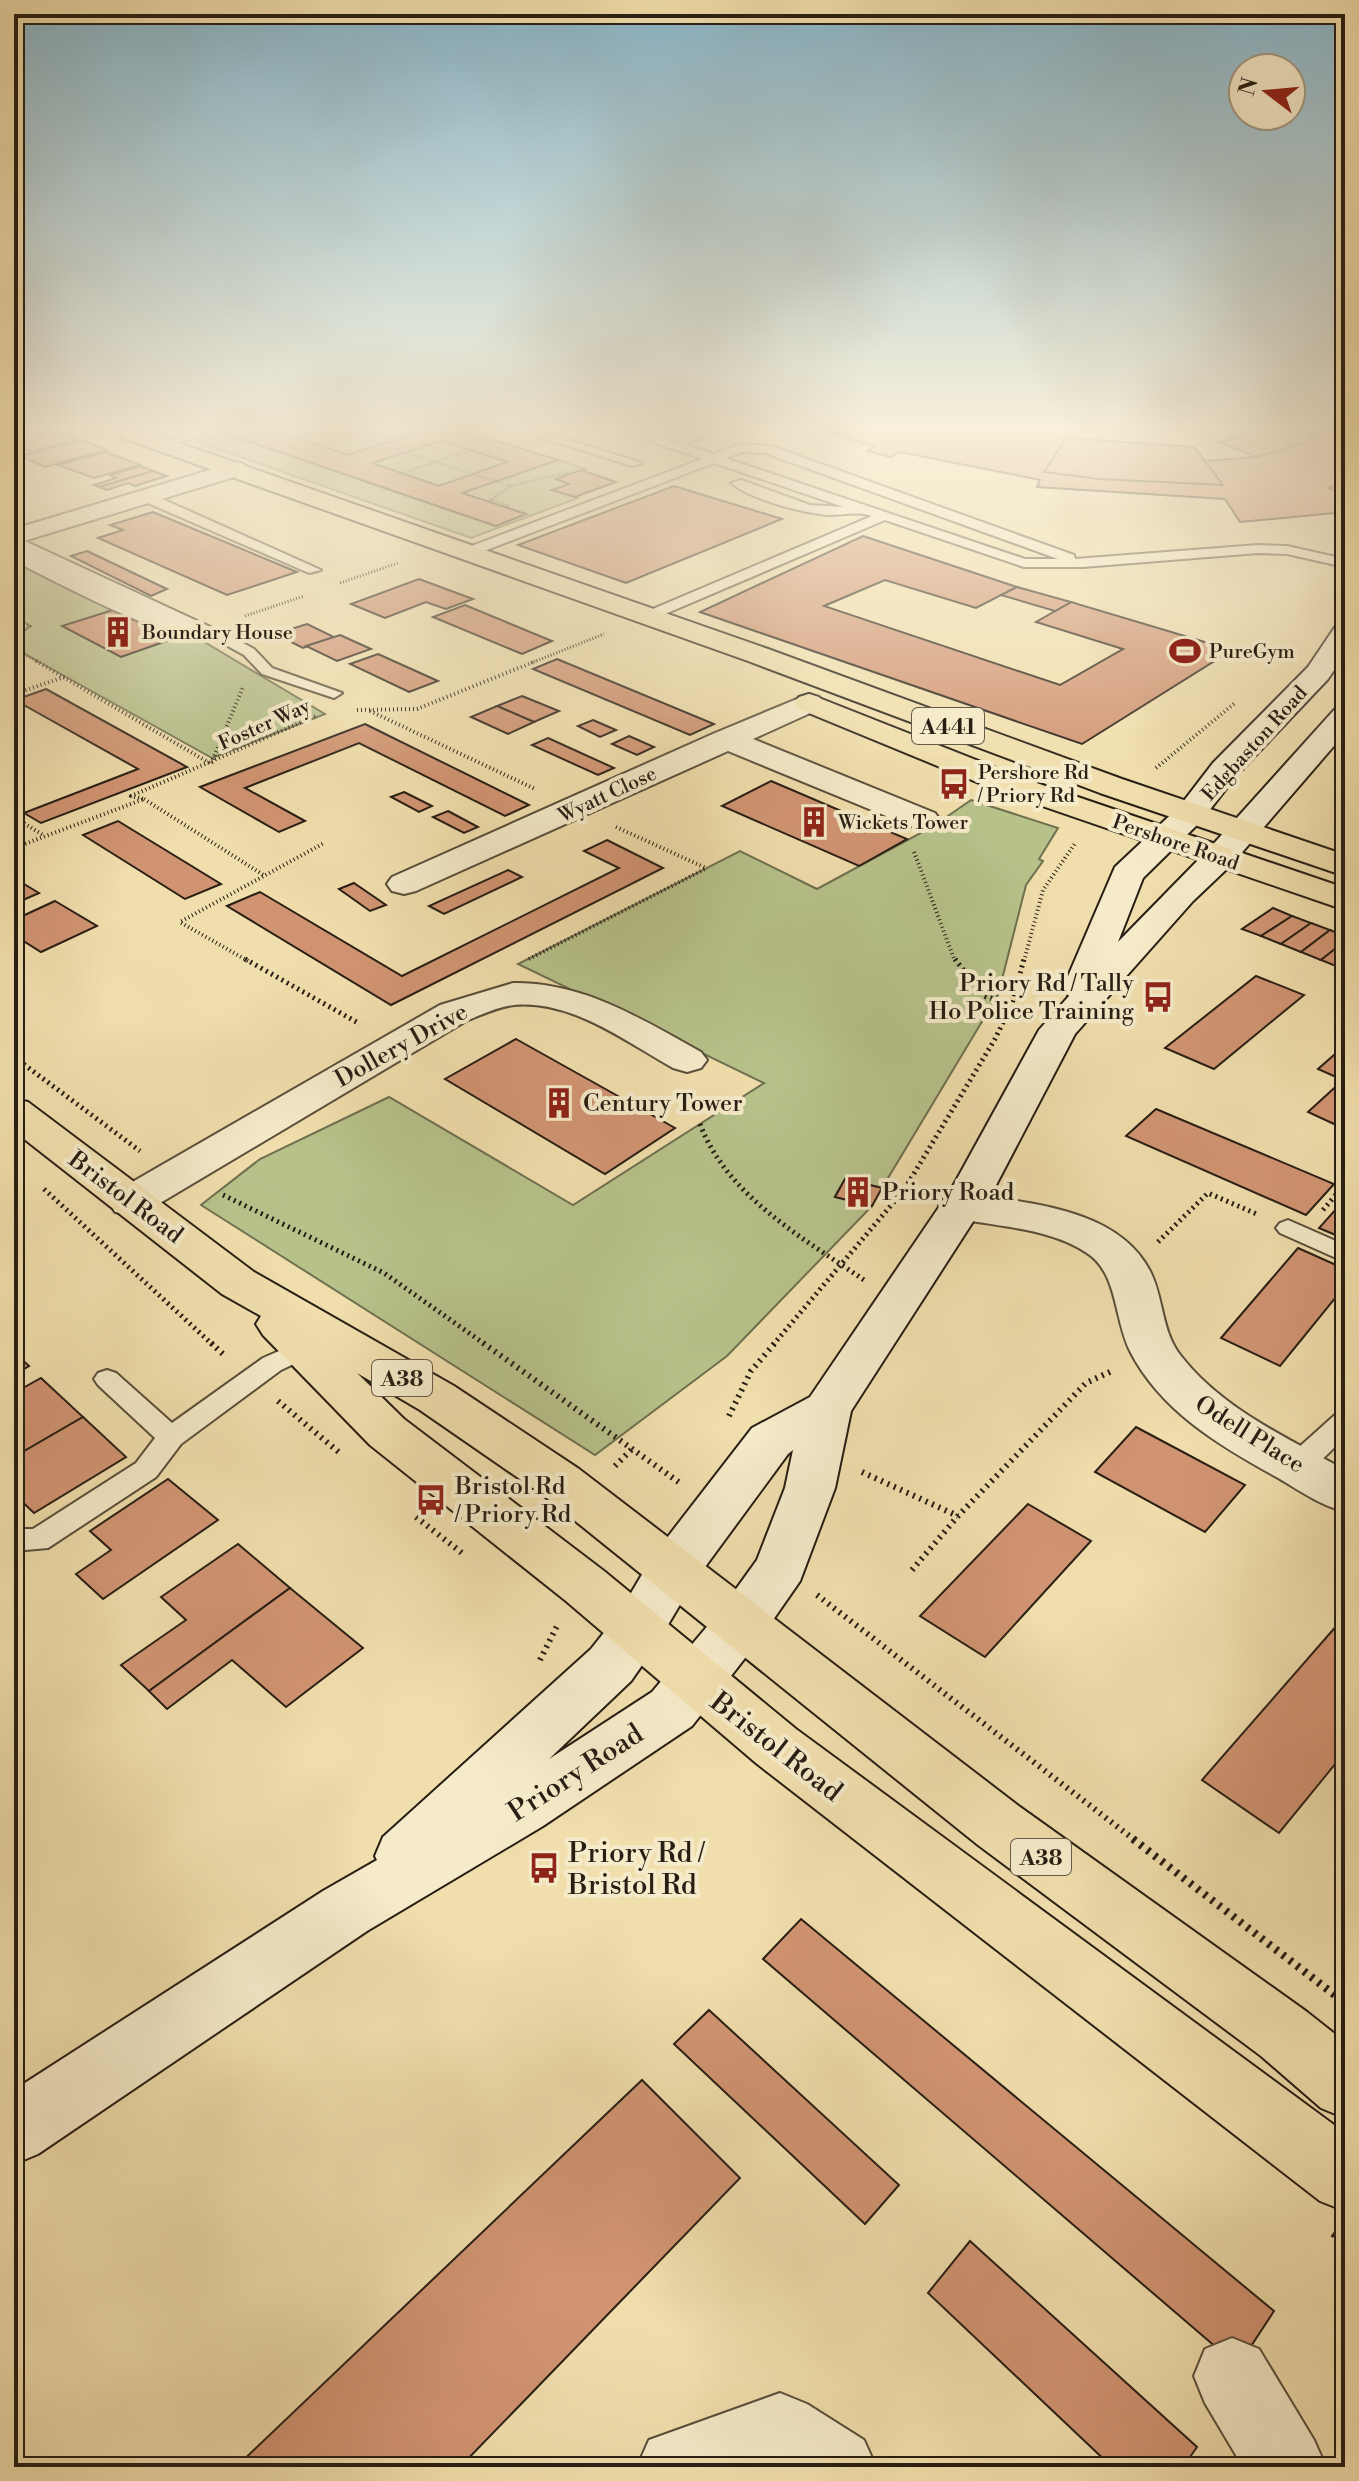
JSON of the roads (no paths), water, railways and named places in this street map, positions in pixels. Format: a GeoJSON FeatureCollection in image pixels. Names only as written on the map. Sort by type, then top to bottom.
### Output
{"type":"FeatureCollection","features":[{"type":"Feature","properties":{"kind":"main road","name":"Pershore Road"},"geometry":{"type":"LineString","coordinates":[[452,548],[1345,866]]}},
{"type":"Feature","properties":{"kind":"main road"},"geometry":{"type":"LineString","coordinates":[[14,552],[166,622],[198,632]]}},
{"type":"Feature","properties":{"kind":"main road","name":"Edgbaston Road"},"geometry":{"type":"LineString","coordinates":[[1191,813],[1224,770],[1318,673],[1345,633]]}},
{"type":"Feature","properties":{"kind":"main road","name":"Pershore Road"},"geometry":{"type":"LineString","coordinates":[[706,638],[745,666],[809,703],[869,730],[1163,838],[1345,900]]}},
{"type":"Feature","properties":{"kind":"main road","name":"Wyatt Close"},"geometry":{"type":"LineString","coordinates":[[404,884],[809,703]]}},
{"type":"Feature","properties":{"kind":"main road"},"geometry":{"type":"LineString","coordinates":[[1243,830],[1345,715]]}},
{"type":"Feature","properties":{"kind":"main road"},"geometry":{"type":"LineString","coordinates":[[726,739],[924,820]]}},
{"type":"Feature","properties":{"kind":"main road","name":"Priory Road"},"geometry":{"type":"LineString","coordinates":[[1073,1012],[1127,874],[1191,813]]}},
{"type":"Feature","properties":{"kind":"main road","name":"Priory Road"},"geometry":{"type":"LineString","coordinates":[[14,2130],[345,1911],[534,1800],[672,1709],[740,1625],[781,1567],[793,1527],[810,1488],[823,1430],[961,1206],[1058,1030],[1243,830]]}},
{"type":"Feature","properties":{"kind":"main road","name":"Dollery Drive"},"geometry":{"type":"LineString","coordinates":[[130,1202],[395,1046],[453,1013],[483,1001],[514,994],[532,994],[577,1003],[687,1060]]}},
{"type":"Feature","properties":{"kind":"main road","name":"Bristol Road"},"geometry":{"type":"LineString","coordinates":[[16,1116],[238,1283],[437,1398],[581,1499],[999,1826],[1284,2034],[1345,2085]]}},
{"type":"Feature","properties":{"kind":"main road","name":"Odell Place"},"geometry":{"type":"LineString","coordinates":[[961,1206],[1090,1235],[1115,1250],[1128,1270],[1150,1351],[1192,1400],[1345,1493]]}},
{"type":"Feature","properties":{"kind":"main road","name":"Bristol Road"},"geometry":{"type":"LineString","coordinates":[[238,1283],[387,1432],[585,1586],[695,1681],[1146,2028],[1345,2176]]}},
{"type":"Feature","properties":{"kind":"main road","name":"Priory Road"},"geometry":{"type":"LineString","coordinates":[[345,1911],[611,1665],[637,1630],[672,1571],[770,1441],[823,1430]]}},
{"type":"Feature","properties":{"kind":"main road"},"geometry":{"type":"LineString","coordinates":[[1232,2376],[1287,2467]]}},
{"type":"Feature","properties":{"kind":"main road"},"geometry":{"type":"LineString","coordinates":[[676,2467],[780,2431],[837,2467]]}},
{"type":"Feature","properties":{"kind":"lane"},"geometry":{"type":"LineString","coordinates":[[34,548],[229,641],[249,652],[267,671],[334,693]]}},
{"type":"Feature","properties":{"kind":"lane"},"geometry":{"type":"LineString","coordinates":[[263,548],[314,570]]}},
{"type":"Feature","properties":{"kind":"lane"},"geometry":{"type":"LineString","coordinates":[[466,553],[480,548]]}},
{"type":"Feature","properties":{"kind":"lane"},"geometry":{"type":"LineString","coordinates":[[646,617],[808,548]]}},
{"type":"Feature","properties":{"kind":"lane"},"geometry":{"type":"LineString","coordinates":[[977,548],[1016,561],[1083,563],[1258,549],[1287,550],[1345,563]]}},
{"type":"Feature","properties":{"kind":"lane"},"geometry":{"type":"LineString","coordinates":[[1041,548],[1083,563]]}},
{"type":"Feature","properties":{"kind":"lane"},"geometry":{"type":"LineString","coordinates":[[743,575],[764,582]]}},
{"type":"Feature","properties":{"kind":"lane"},"geometry":{"type":"LineString","coordinates":[[1288,1228],[1345,1254]]}},
{"type":"Feature","properties":{"kind":"lane"},"geometry":{"type":"LineString","coordinates":[[14,1540],[38,1540],[146,1470],[171,1437],[272,1364],[304,1349]]}},
{"type":"Feature","properties":{"kind":"lane"},"geometry":{"type":"LineString","coordinates":[[107,1379],[171,1437]]}},
{"type":"Feature","properties":{"kind":"lane"},"geometry":{"type":"LineString","coordinates":[[1297,1465],[1345,1421]]}},
{"type":"Feature","properties":{"kind":"place","name":"Boundary House"},"geometry":{"type":"Point","coordinates":[118,632]}},
{"type":"Feature","properties":{"kind":"place","name":"PureGym"},"geometry":{"type":"Point","coordinates":[1185,651]}},
{"type":"Feature","properties":{"kind":"place","name":"Pershore Rd / Priory Rd"},"geometry":{"type":"Point","coordinates":[954,784]}},
{"type":"Feature","properties":{"kind":"place","name":"Wickets Tower"},"geometry":{"type":"Point","coordinates":[814,822]}},
{"type":"Feature","properties":{"kind":"place","name":"Priory Rd / Tally Ho Police Training"},"geometry":{"type":"Point","coordinates":[1158,997]}},
{"type":"Feature","properties":{"kind":"place","name":"Century Tower"},"geometry":{"type":"Point","coordinates":[559,1103]}},
{"type":"Feature","properties":{"kind":"place","name":"Priory Road"},"geometry":{"type":"Point","coordinates":[858,1192]}},
{"type":"Feature","properties":{"kind":"place","name":"Bristol Rd / Priory Rd"},"geometry":{"type":"Point","coordinates":[431,1500]}},
{"type":"Feature","properties":{"kind":"place","name":"Priory Rd / Bristol Rd"},"geometry":{"type":"Point","coordinates":[544,1868]}}]}
